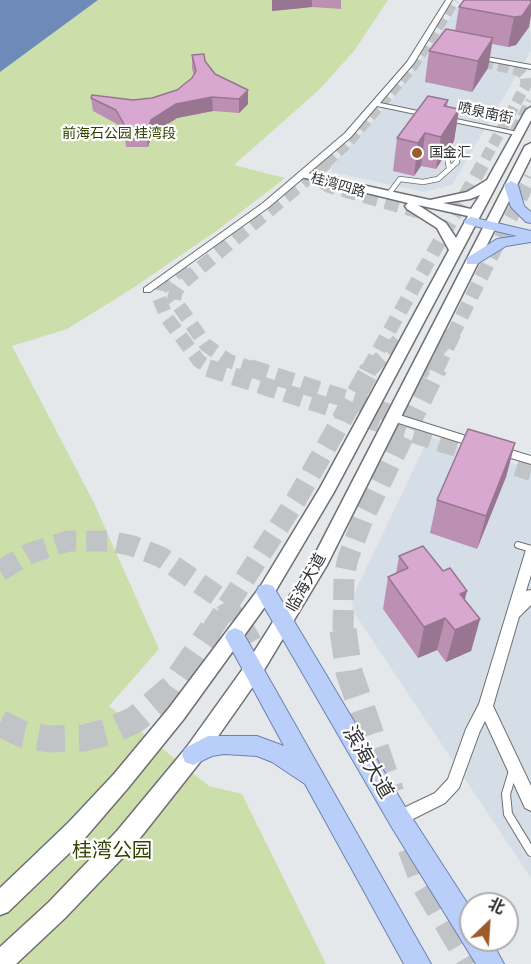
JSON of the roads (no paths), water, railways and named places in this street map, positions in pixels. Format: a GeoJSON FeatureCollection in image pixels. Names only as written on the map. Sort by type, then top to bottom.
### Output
{"type":"FeatureCollection","features":[{"type":"Feature","properties":{"kind":"main road","name":"临海大道"},"geometry":{"type":"LineString","coordinates":[[0,904],[77,830],[161,733],[235,637],[266,592],[326,492],[531,110]]}},
{"type":"Feature","properties":{"kind":"main road","name":"临海大道"},"geometry":{"type":"LineString","coordinates":[[0,963],[57,910],[125,839],[193,755],[284,623],[318,565],[531,146]]}},
{"type":"Feature","properties":{"kind":"main road","name":"桂湾四路"},"geometry":{"type":"LineString","coordinates":[[303,176],[388,195],[413,203]]}},
{"type":"Feature","properties":{"kind":"main road","name":"桂湾四路"},"geometry":{"type":"LineString","coordinates":[[303,176],[324,184],[492,222],[531,237]]}},
{"type":"Feature","properties":{"kind":"main road"},"geometry":{"type":"LineString","coordinates":[[413,203],[457,198],[491,183]]}},
{"type":"Feature","properties":{"kind":"main road"},"geometry":{"type":"LineString","coordinates":[[511,185],[518,207],[531,219]]}},
{"type":"Feature","properties":{"kind":"main road"},"geometry":{"type":"LineString","coordinates":[[413,203],[441,225],[456,250]]}},
{"type":"Feature","properties":{"kind":"main road","name":"桂湾四路"},"geometry":{"type":"LineString","coordinates":[[492,222],[531,227]]}},
{"type":"Feature","properties":{"kind":"main road"},"geometry":{"type":"LineString","coordinates":[[472,261],[502,242],[531,237]]}},
{"type":"Feature","properties":{"kind":"main road","name":"滨海大道"},"geometry":{"type":"LineString","coordinates":[[266,592],[399,818],[459,913]]}},
{"type":"Feature","properties":{"kind":"main road"},"geometry":{"type":"LineString","coordinates":[[235,637],[418,964]]}},
{"type":"Feature","properties":{"kind":"main road"},"geometry":{"type":"LineString","coordinates":[[193,755],[208,746],[224,744],[257,746],[280,755],[313,780]]}},
{"type":"Feature","properties":{"kind":"street"},"geometry":{"type":"LineString","coordinates":[[147,290],[208,248],[303,176],[376,104],[422,47],[449,0]]}},
{"type":"Feature","properties":{"kind":"street"},"geometry":{"type":"LineString","coordinates":[[422,47],[433,49]]}},
{"type":"Feature","properties":{"kind":"street"},"geometry":{"type":"LineString","coordinates":[[466,55],[531,67]]}},
{"type":"Feature","properties":{"kind":"street","name":"喷泉南街"},"geometry":{"type":"LineString","coordinates":[[376,104],[518,134]]}},
{"type":"Feature","properties":{"kind":"street"},"geometry":{"type":"LineString","coordinates":[[393,417],[531,460]]}},
{"type":"Feature","properties":{"kind":"street"},"geometry":{"type":"LineString","coordinates":[[399,818],[447,792],[454,783],[473,729],[486,706],[515,615],[520,585],[531,551]]}},
{"type":"Feature","properties":{"kind":"street"},"geometry":{"type":"LineString","coordinates":[[515,615],[531,595]]}},
{"type":"Feature","properties":{"kind":"street"},"geometry":{"type":"LineString","coordinates":[[486,706],[531,803]]}},
{"type":"Feature","properties":{"kind":"lane"},"geometry":{"type":"LineString","coordinates":[[388,195],[400,179],[431,181],[441,177],[456,164],[462,150],[452,150],[447,158],[449,168]]}},
{"type":"Feature","properties":{"kind":"lane"},"geometry":{"type":"LineString","coordinates":[[518,544],[531,551]]}},
{"type":"Feature","properties":{"kind":"lane"},"geometry":{"type":"LineString","coordinates":[[514,769],[507,794],[508,814],[531,852]]}},
{"type":"Feature","properties":{"kind":"water"},"geometry":{"type":"Polygon","coordinates":[[[0,0],[98,0],[0,72],[0,0]]]}},
{"type":"Feature","properties":{"kind":"tunnel"},"geometry":{"type":"LineString","coordinates":[[326,163],[348,143],[413,66],[455,0]]}},
{"type":"Feature","properties":{"kind":"tunnel"},"geometry":{"type":"LineString","coordinates":[[467,58],[520,71],[525,76],[526,85],[483,163]]}},
{"type":"Feature","properties":{"kind":"tunnel"},"geometry":{"type":"LineString","coordinates":[[515,131],[531,101]]}},
{"type":"Feature","properties":{"kind":"tunnel"},"geometry":{"type":"LineString","coordinates":[[315,172],[327,162]]}},
{"type":"Feature","properties":{"kind":"tunnel"},"geometry":{"type":"LineString","coordinates":[[368,369],[484,162]]}},
{"type":"Feature","properties":{"kind":"tunnel"},"geometry":{"type":"LineString","coordinates":[[315,172],[317,163]]}},
{"type":"Feature","properties":{"kind":"tunnel"},"geometry":{"type":"LineString","coordinates":[[255,369],[229,361],[206,345],[174,299],[176,291],[182,283],[315,172]]}},
{"type":"Feature","properties":{"kind":"tunnel"},"geometry":{"type":"LineString","coordinates":[[315,172],[320,180],[329,186],[428,214]]}},
{"type":"Feature","properties":{"kind":"tunnel"},"geometry":{"type":"LineString","coordinates":[[422,369],[454,332],[531,177]]}},
{"type":"Feature","properties":{"kind":"tunnel"},"geometry":{"type":"LineString","coordinates":[[185,265],[161,288],[159,298],[167,318],[199,361],[212,369]]}},
{"type":"Feature","properties":{"kind":"tunnel"},"geometry":{"type":"LineString","coordinates":[[436,369],[454,332]]}},
{"type":"Feature","properties":{"kind":"tunnel"},"geometry":{"type":"LineString","coordinates":[[371,368],[402,338]]}},
{"type":"Feature","properties":{"kind":"tunnel"},"geometry":{"type":"LineString","coordinates":[[208,368],[531,472]]}},
{"type":"Feature","properties":{"kind":"tunnel"},"geometry":{"type":"LineString","coordinates":[[250,368],[412,420]]}},
{"type":"Feature","properties":{"kind":"tunnel"},"geometry":{"type":"LineString","coordinates":[[367,372],[369,368]]}},
{"type":"Feature","properties":{"kind":"tunnel"},"geometry":{"type":"LineString","coordinates":[[228,605],[296,500],[371,368]]}},
{"type":"Feature","properties":{"kind":"tunnel"},"geometry":{"type":"LineString","coordinates":[[419,373],[423,368]]}},
{"type":"Feature","properties":{"kind":"tunnel"},"geometry":{"type":"LineString","coordinates":[[343,630],[344,577],[348,558],[363,519],[437,368]]}},
{"type":"Feature","properties":{"kind":"tunnel"},"geometry":{"type":"LineString","coordinates":[[0,571],[28,554],[68,541],[110,541],[133,546],[161,557],[228,605]]}},
{"type":"Feature","properties":{"kind":"tunnel"},"geometry":{"type":"LineString","coordinates":[[211,631],[228,605]]}},
{"type":"Feature","properties":{"kind":"tunnel"},"geometry":{"type":"LineString","coordinates":[[228,605],[242,631]]}},
{"type":"Feature","properties":{"kind":"tunnel"},"geometry":{"type":"LineString","coordinates":[[0,723],[22,734],[49,739],[84,738],[111,731],[136,719],[172,688],[212,630]]}},
{"type":"Feature","properties":{"kind":"tunnel"},"geometry":{"type":"LineString","coordinates":[[241,630],[249,644]]}},
{"type":"Feature","properties":{"kind":"tunnel"},"geometry":{"type":"LineString","coordinates":[[343,630],[349,672],[391,793]]}},
{"type":"Feature","properties":{"kind":"tunnel"},"geometry":{"type":"LineString","coordinates":[[411,848],[424,883],[472,964]]}},
{"type":"Feature","properties":{"kind":"place","name":"国金汇"},"geometry":{"type":"Point","coordinates":[417,153]}},
{"type":"Feature","properties":{"kind":"park label","name":"前海石公园 桂湾段"},"geometry":{"type":"Point","coordinates":[119,134]}},
{"type":"Feature","properties":{"kind":"park label","name":"桂湾公园"},"geometry":{"type":"Point","coordinates":[112,852]}}]}
